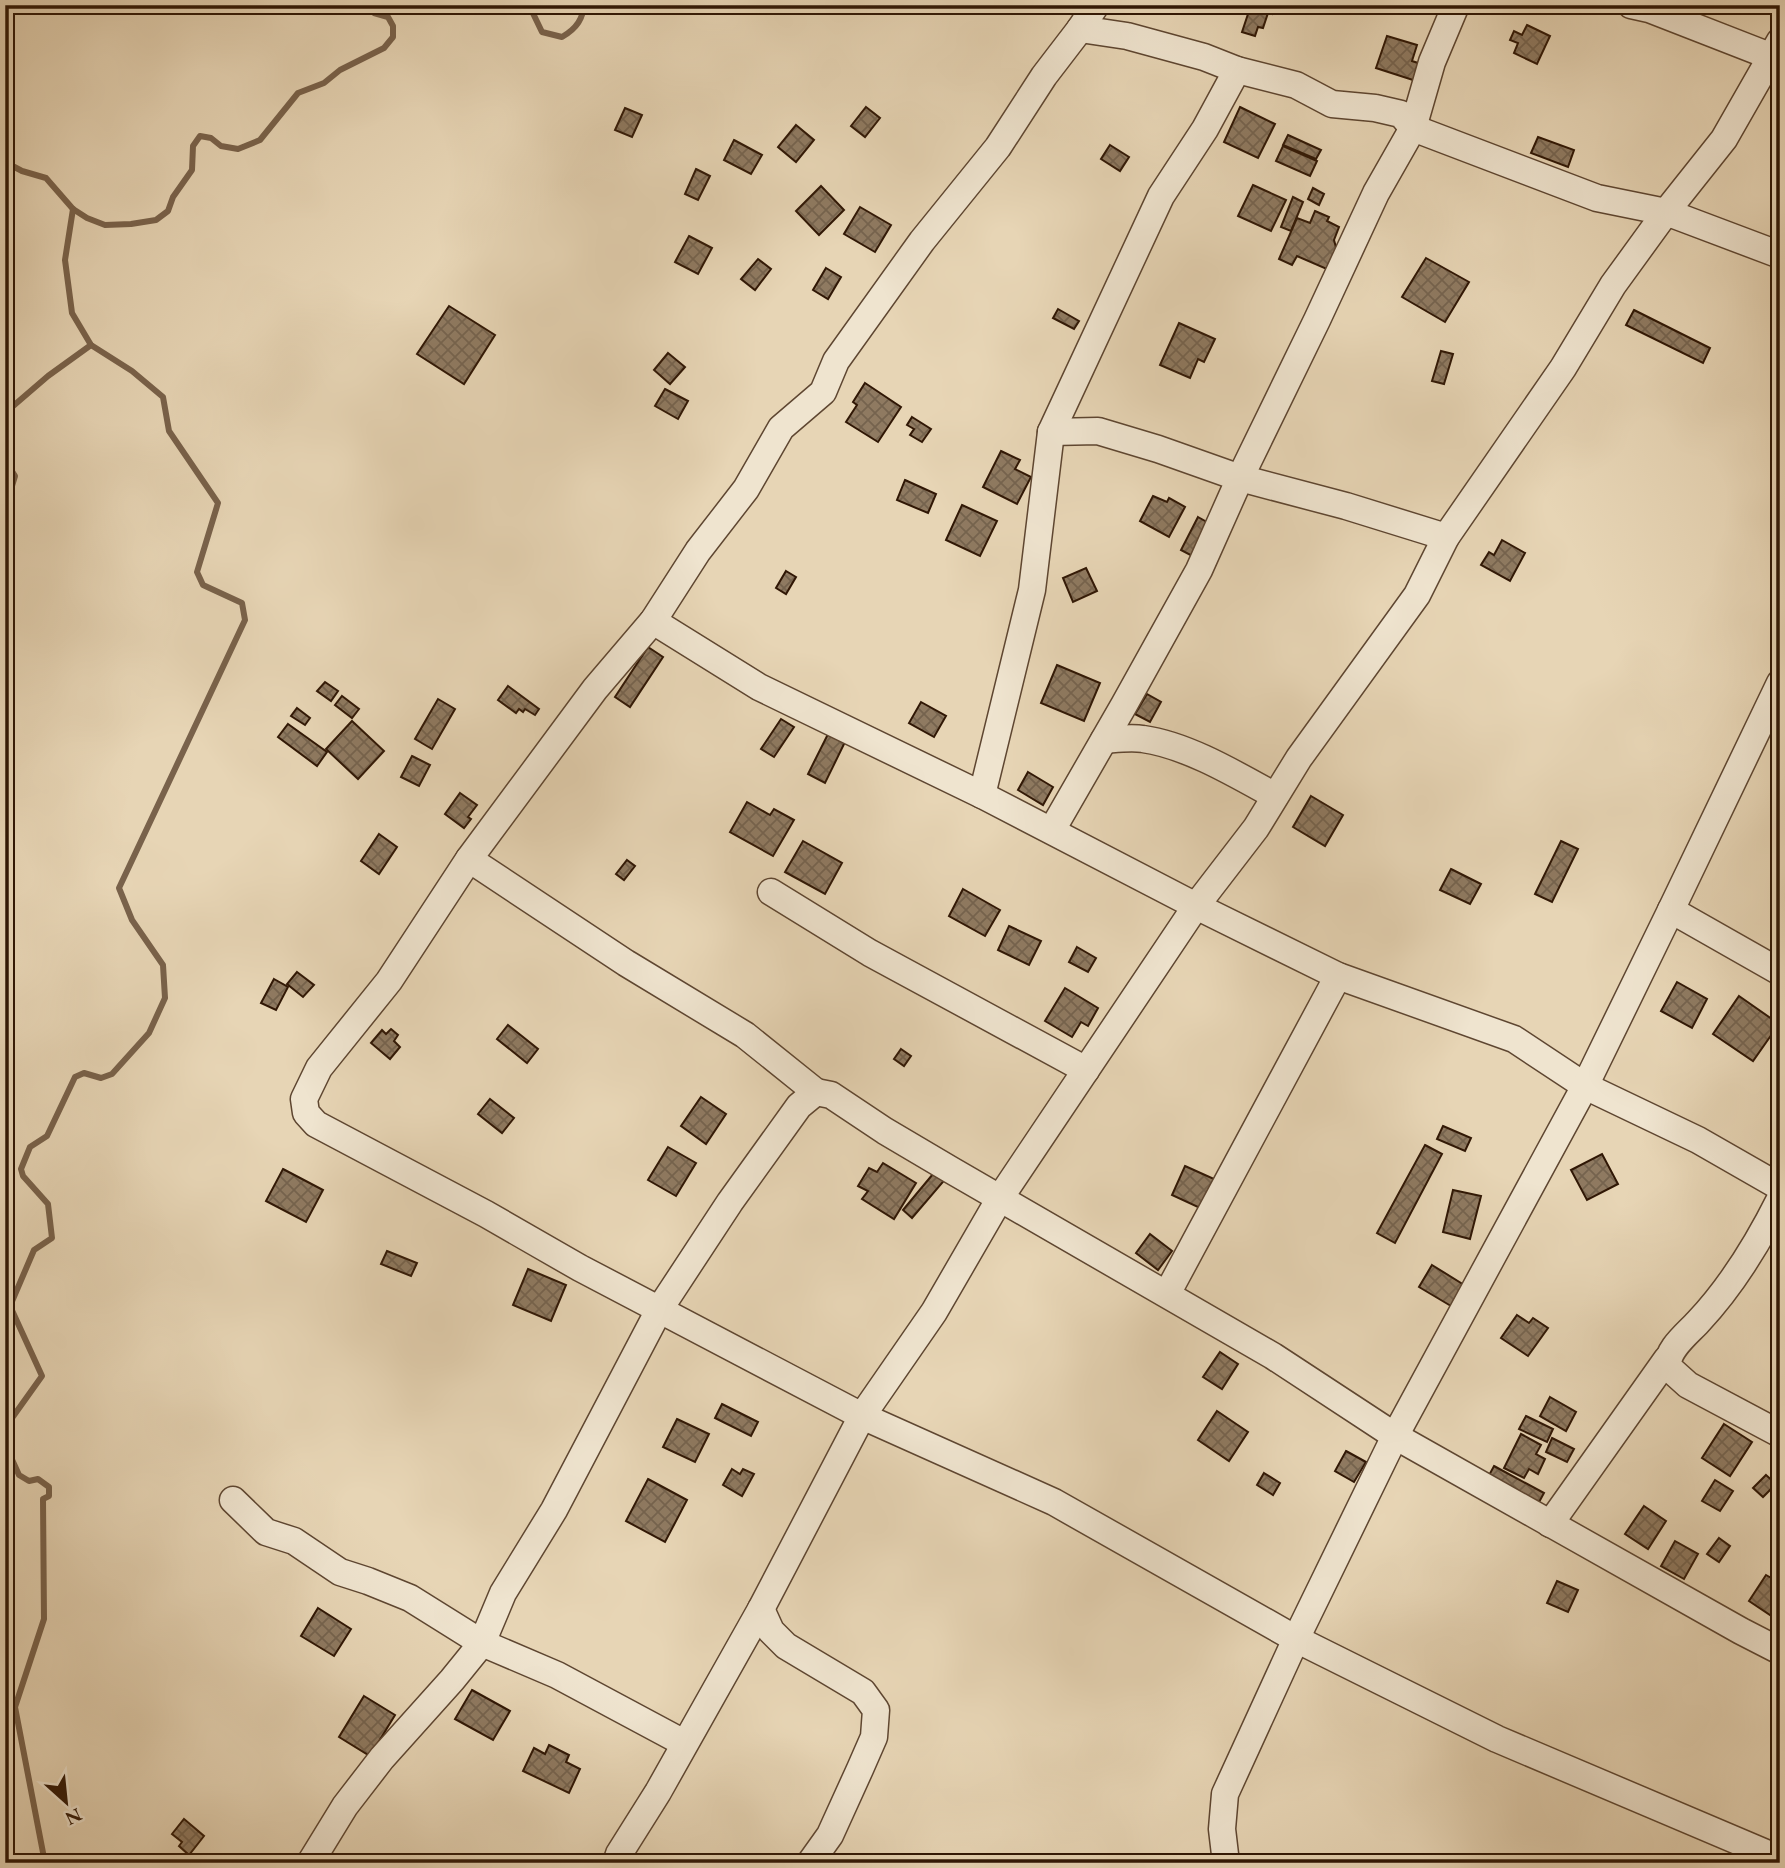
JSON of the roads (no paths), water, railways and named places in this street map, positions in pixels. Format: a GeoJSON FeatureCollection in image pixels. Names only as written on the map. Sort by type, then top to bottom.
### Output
{"type":"FeatureCollection","features":[{"type":"Feature","properties":{"kind":"street"},"geometry":{"type":"LineString","coordinates":[[1096,5],[1044,76],[998,147],[922,241],[836,360],[823,392],[781,428],[746,489],[698,551],[653,621],[595,689],[469,859],[389,981],[319,1068],[304,1099],[306,1113],[316,1124],[659,1310],[862,1416],[1054,1502],[1296,1639],[1497,1739],[1780,1859]]}},
{"type":"Feature","properties":{"kind":"street"},"geometry":{"type":"LineString","coordinates":[[1052,830],[1199,570],[1376,193],[1413,128],[1432,62],[1456,5]]}},
{"type":"Feature","properties":{"kind":"street"},"geometry":{"type":"LineString","coordinates":[[617,1863],[619,1854],[658,1792],[761,1609],[862,1416],[934,1312],[1000,1198],[1196,906],[1256,828],[1299,758],[1417,595],[1446,537],[1563,368],[1613,285],[1724,139],[1777,52],[1643,6]]}},
{"type":"Feature","properties":{"kind":"street"},"geometry":{"type":"LineString","coordinates":[[1080,29],[1127,36],[1204,57],[1237,70],[1296,85],[1332,104],[1375,108],[1401,114],[1413,128],[1597,198],[1666,212],[1780,255]]}},
{"type":"Feature","properties":{"kind":"street"},"geometry":{"type":"LineString","coordinates":[[982,795],[1032,590],[1051,432],[1161,196],[1205,129],[1237,70]]}},
{"type":"Feature","properties":{"kind":"street"},"geometry":{"type":"LineString","coordinates":[[1051,432],[1098,431],[1240,478],[1346,506],[1446,537]]}},
{"type":"Feature","properties":{"kind":"street"},"geometry":{"type":"LineString","coordinates":[[653,621],[759,688],[982,795],[1338,976],[1514,1039],[1585,1086],[1698,1140],[1780,1187]]}},
{"type":"Feature","properties":{"kind":"street"},"geometry":{"type":"LineString","coordinates":[[1226,1863],[1222,1829],[1225,1794],[1296,1639],[1395,1436],[1585,1086],[1780,682]]}},
{"type":"Feature","properties":{"kind":"street"},"geometry":{"type":"LineString","coordinates":[[1104,740],[1143,739],[1185,750],[1275,796]]}},
{"type":"Feature","properties":{"kind":"street"},"geometry":{"type":"LineString","coordinates":[[469,859],[626,963],[745,1035],[816,1092],[831,1095],[907,1144],[1273,1356],[1395,1436],[1780,1651]]}},
{"type":"Feature","properties":{"kind":"street"},"geometry":{"type":"LineString","coordinates":[[771,892],[870,953],[1086,1070]]}},
{"type":"Feature","properties":{"kind":"street"},"geometry":{"type":"LineString","coordinates":[[1671,910],[1780,972]]}},
{"type":"Feature","properties":{"kind":"street"},"geometry":{"type":"LineString","coordinates":[[1167,1294],[1338,976]]}},
{"type":"Feature","properties":{"kind":"street"},"geometry":{"type":"LineString","coordinates":[[310,1863],[345,1805],[482,1643],[503,1593],[554,1510],[659,1310],[745,1180],[799,1106],[816,1092]]}},
{"type":"Feature","properties":{"kind":"street"},"geometry":{"type":"LineString","coordinates":[[1550,1524],[1681,1340],[1717,1301],[1764,1231],[1780,1199]]}},
{"type":"Feature","properties":{"kind":"street"},"geometry":{"type":"LineString","coordinates":[[1667,1359],[1668,1367],[1688,1385],[1780,1434]]}},
{"type":"Feature","properties":{"kind":"street"},"geometry":{"type":"LineString","coordinates":[[233,1500],[266,1532],[294,1541],[340,1572],[411,1598],[482,1643],[557,1675],[684,1743]]}},
{"type":"Feature","properties":{"kind":"street"},"geometry":{"type":"LineString","coordinates":[[761,1609],[771,1631],[786,1646],[863,1692],[876,1710],[874,1737],[830,1835],[810,1863]]}},
{"type":"Feature","properties":{"kind":"waterway"},"geometry":{"type":"LineString","coordinates":[[5,162],[22,171],[46,178],[73,209],[105,225],[156,220],[168,211],[173,197],[192,170],[193,146],[200,136],[211,138],[221,146],[238,149],[260,140],[298,93],[324,83],[340,70],[384,48],[393,37],[393,26],[388,17],[374,13],[366,5]]}},
{"type":"Feature","properties":{"kind":"waterway"},"geometry":{"type":"LineString","coordinates":[[529,5],[542,32],[562,37],[577,24],[583,5]]}},
{"type":"Feature","properties":{"kind":"waterway"},"geometry":{"type":"LineString","coordinates":[[45,1863],[15,1707],[44,1619],[43,1499],[49,1496],[49,1487],[38,1479],[29,1481],[19,1475],[9,1453],[12,1418],[42,1376],[10,1306],[34,1250],[52,1238],[48,1204],[23,1176],[21,1169],[30,1147],[47,1136],[75,1077],[84,1073],[101,1078],[112,1074],[149,1033],[165,998],[163,965],[132,920],[119,888],[245,620],[242,603],[203,585],[197,572],[218,503],[169,431],[163,397],[132,371],[91,345],[72,313],[65,260],[73,209]]}},
{"type":"Feature","properties":{"kind":"waterway"},"geometry":{"type":"LineString","coordinates":[[5,413],[48,376],[91,345]]}},
{"type":"Feature","properties":{"kind":"waterway"},"geometry":{"type":"LineString","coordinates":[[5,460],[15,476],[11,489],[5,494]]}}]}
